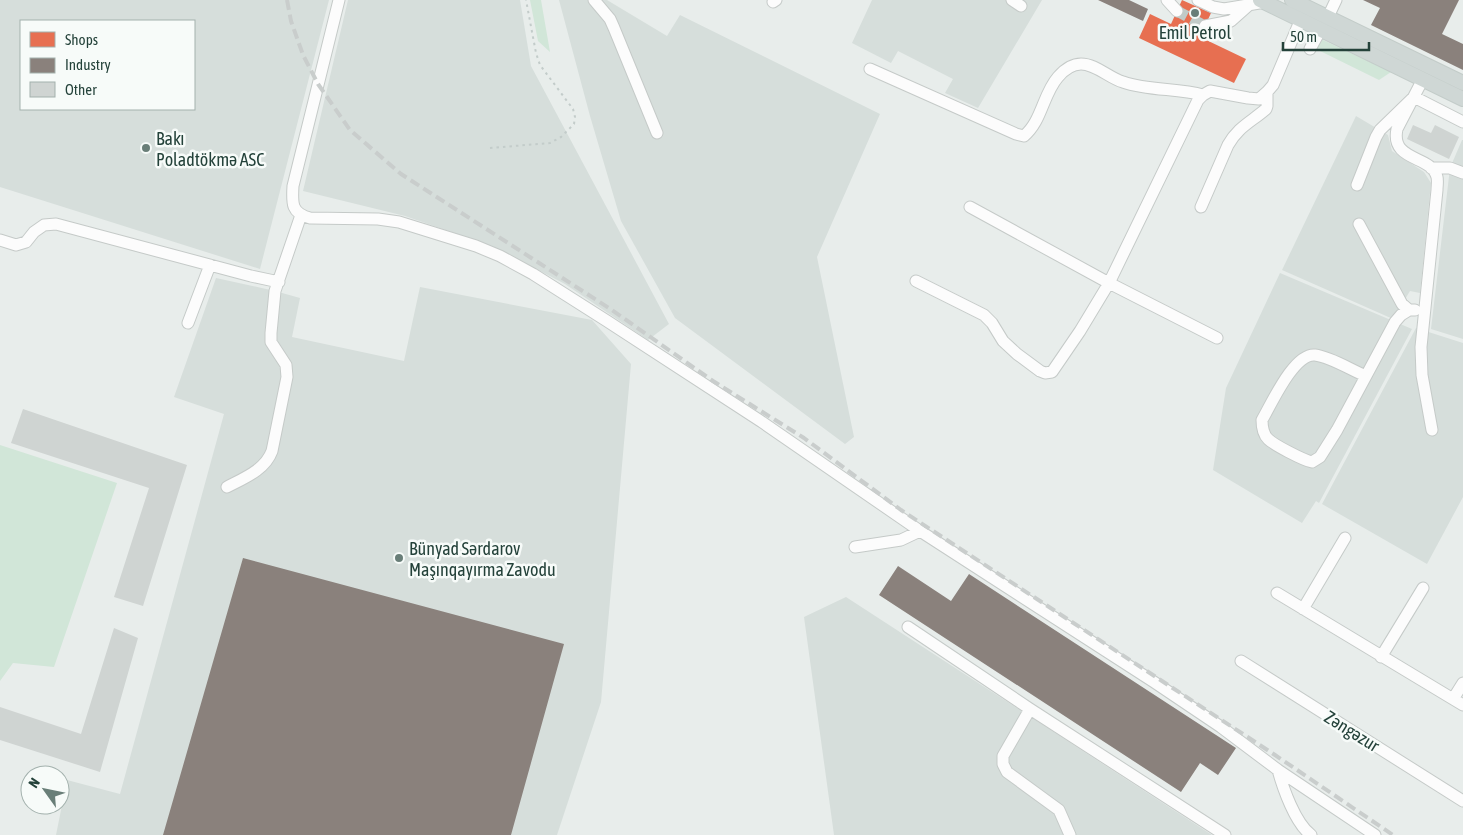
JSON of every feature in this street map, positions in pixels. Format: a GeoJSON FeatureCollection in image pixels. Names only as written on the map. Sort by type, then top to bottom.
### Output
{"type":"FeatureCollection","features":[{"type":"Feature","properties":{"kind":"main road"},"geometry":{"type":"LineString","coordinates":[[1292,0],[1325,23],[1423,79],[1463,98]]}},
{"type":"Feature","properties":{"kind":"main road"},"geometry":{"type":"LineString","coordinates":[[1258,2],[1301,20],[1325,23],[1463,84]]}},
{"type":"Feature","properties":{"kind":"street"},"geometry":{"type":"LineString","coordinates":[[339,0],[293,186],[292,201],[295,209],[301,215],[310,218],[378,219],[399,222],[476,246],[500,256],[533,274],[624,331],[762,422],[920,531],[1154,682],[1278,770],[1375,835]]}},
{"type":"Feature","properties":{"kind":"street"},"geometry":{"type":"LineString","coordinates":[[594,0],[610,19],[657,133]]}},
{"type":"Feature","properties":{"kind":"street"},"geometry":{"type":"LineString","coordinates":[[1167,0],[1177,12]]}},
{"type":"Feature","properties":{"kind":"street"},"geometry":{"type":"LineString","coordinates":[[1198,0],[1212,7],[1224,9],[1258,2]]}},
{"type":"Feature","properties":{"kind":"street"},"geometry":{"type":"LineString","coordinates":[[1310,49],[1336,0]]}},
{"type":"Feature","properties":{"kind":"street"},"geometry":{"type":"LineString","coordinates":[[1205,26],[1232,21],[1258,2]]}},
{"type":"Feature","properties":{"kind":"street"},"geometry":{"type":"LineString","coordinates":[[916,281],[984,314],[992,323],[1003,342],[1017,354],[1040,372],[1052,372],[1109,284],[1193,109],[1203,95],[1210,91],[1248,98],[1259,98],[1267,92],[1273,85],[1301,20]]}},
{"type":"Feature","properties":{"kind":"street"},"geometry":{"type":"LineString","coordinates":[[870,69],[1024,136],[1032,130],[1051,87],[1059,76],[1071,66],[1082,64],[1093,67],[1111,78],[1141,87],[1192,92],[1203,95]]}},
{"type":"Feature","properties":{"kind":"street"},"geometry":{"type":"LineString","coordinates":[[1423,79],[1397,129],[1396,137],[1397,144],[1404,151],[1431,168],[1437,176],[1422,347],[1422,375],[1432,430]]}},
{"type":"Feature","properties":{"kind":"street"},"geometry":{"type":"LineString","coordinates":[[1201,207],[1233,136],[1268,106],[1267,92]]}},
{"type":"Feature","properties":{"kind":"street"},"geometry":{"type":"LineString","coordinates":[[1414,97],[1463,122]]}},
{"type":"Feature","properties":{"kind":"street"},"geometry":{"type":"LineString","coordinates":[[1357,185],[1380,130],[1414,97]]}},
{"type":"Feature","properties":{"kind":"street"},"geometry":{"type":"LineString","coordinates":[[1431,168],[1450,168],[1463,173]]}},
{"type":"Feature","properties":{"kind":"street"},"geometry":{"type":"LineString","coordinates":[[970,207],[1109,284],[1217,338]]}},
{"type":"Feature","properties":{"kind":"street"},"geometry":{"type":"LineString","coordinates":[[227,488],[263,466],[269,459],[272,451],[287,377],[286,365],[271,342],[276,291],[301,215]]}},
{"type":"Feature","properties":{"kind":"street"},"geometry":{"type":"LineString","coordinates":[[0,240],[16,245],[26,242],[34,232],[44,225],[56,224],[279,282]]}},
{"type":"Feature","properties":{"kind":"street"},"geometry":{"type":"LineString","coordinates":[[1359,224],[1402,304],[1409,310]]}},
{"type":"Feature","properties":{"kind":"street"},"geometry":{"type":"LineString","coordinates":[[188,323],[210,265]]}},
{"type":"Feature","properties":{"kind":"street"},"geometry":{"type":"LineString","coordinates":[[1366,376],[1324,357],[1313,355],[1305,357],[1289,373],[1262,420],[1262,427],[1267,438],[1304,460],[1312,462],[1320,457],[1337,430],[1366,376],[1395,322],[1409,310],[1424,311]]}},
{"type":"Feature","properties":{"kind":"street"},"geometry":{"type":"LineString","coordinates":[[855,547],[901,540],[920,531]]}},
{"type":"Feature","properties":{"kind":"street"},"geometry":{"type":"LineString","coordinates":[[1303,608],[1345,538]]}},
{"type":"Feature","properties":{"kind":"street"},"geometry":{"type":"LineString","coordinates":[[1381,657],[1423,588]]}},
{"type":"Feature","properties":{"kind":"street"},"geometry":{"type":"LineString","coordinates":[[1277,593],[1458,702],[1463,683]]}},
{"type":"Feature","properties":{"kind":"street"},"geometry":{"type":"LineString","coordinates":[[908,627],[1030,710],[1225,835]]}},
{"type":"Feature","properties":{"kind":"street","name":"Zəngəzur"},"geometry":{"type":"LineString","coordinates":[[1241,661],[1463,801]]}},
{"type":"Feature","properties":{"kind":"street"},"geometry":{"type":"LineString","coordinates":[[1030,710],[1003,756],[1003,764],[1007,772],[1059,810],[1070,835]]}},
{"type":"Feature","properties":{"kind":"street"},"geometry":{"type":"LineString","coordinates":[[1278,770],[1283,788],[1299,821],[1311,835]]}},
{"type":"Feature","properties":{"kind":"path"},"geometry":{"type":"LineString","coordinates":[[490,148],[550,143],[561,137],[574,124],[573,109],[540,65],[526,0]]}},
{"type":"Feature","properties":{"kind":"shaded area","name":"Bakı Poladtökmə ASC"},"geometry":{"type":"Polygon","coordinates":[[[0,0],[329,0],[260,269],[0,187],[0,0]]]}},
{"type":"Feature","properties":{"kind":"shaded area"},"geometry":{"type":"Polygon","coordinates":[[[348,0],[520,0],[531,66],[669,324],[648,340],[565,284],[492,246],[405,216],[303,191],[348,0]]]}},
{"type":"Feature","properties":{"kind":"shaded area"},"geometry":{"type":"Polygon","coordinates":[[[559,0],[607,0],[667,36],[680,15],[880,114],[817,257],[854,437],[845,444],[675,318],[621,221],[559,0]]]}},
{"type":"Feature","properties":{"kind":"shaded area"},"geometry":{"type":"Polygon","coordinates":[[[872,0],[1042,0],[978,108],[945,93],[953,79],[898,51],[891,63],[852,43],[872,0]]]}},
{"type":"Feature","properties":{"kind":"shaded area"},"geometry":{"type":"Polygon","coordinates":[[[1356,116],[1388,135],[1392,151],[1424,172],[1431,183],[1420,293],[1410,291],[1393,319],[1282,270],[1356,116]]]}},
{"type":"Feature","properties":{"kind":"shaded area"},"geometry":{"type":"Polygon","coordinates":[[[1462,140],[1463,339],[1431,329],[1450,168],[1462,140]]]}},
{"type":"Feature","properties":{"kind":"shaded area"},"geometry":{"type":"Polygon","coordinates":[[[1280,273],[1412,329],[1319,503],[1316,501],[1302,523],[1213,470],[1226,388],[1280,273]]]}},
{"type":"Feature","properties":{"kind":"shaded area","name":"Bünyad Sərdarov Maşınqayırma Zavodu"},"geometry":{"type":"Polygon","coordinates":[[[216,278],[300,298],[292,337],[404,361],[420,287],[592,320],[631,364],[601,702],[557,835],[56,835],[60,815],[70,815],[70,781],[120,794],[224,414],[174,397],[216,278]]]}},
{"type":"Feature","properties":{"kind":"shaded area"},"geometry":{"type":"Polygon","coordinates":[[[1416,328],[1463,343],[1463,497],[1427,564],[1322,504],[1416,328]]]}},
{"type":"Feature","properties":{"kind":"shaded area"},"geometry":{"type":"Polygon","coordinates":[[[846,597],[1212,835],[834,835],[804,617],[846,597]]]}},
{"type":"Feature","properties":{"kind":"green space"},"geometry":{"type":"Polygon","coordinates":[[[530,0],[541,0],[550,52],[538,41],[530,0]]]}},
{"type":"Feature","properties":{"kind":"green space"},"geometry":{"type":"Polygon","coordinates":[[[1321,39],[1391,72],[1379,80],[1316,49],[1321,39]]]}},
{"type":"Feature","properties":{"kind":"green space"},"geometry":{"type":"Polygon","coordinates":[[[0,445],[117,483],[54,667],[13,663],[0,681],[0,445]]]}},
{"type":"Feature","properties":{"kind":"building: Shops"},"geometry":{"type":"Polygon","coordinates":[[[1182,0],[1211,13],[1200,37],[1246,59],[1234,83],[1139,38],[1150,14],[1171,24],[1182,0]]]}},
{"type":"Feature","properties":{"kind":"building: Industry"},"geometry":{"type":"Polygon","coordinates":[[[1098,0],[1129,0],[1148,9],[1143,21],[1098,0]]]}},
{"type":"Feature","properties":{"kind":"building: Industry"},"geometry":{"type":"Polygon","coordinates":[[[1363,0],[1459,0],[1442,34],[1463,44],[1463,70],[1371,25],[1380,8],[1363,0]]]}},
{"type":"Feature","properties":{"kind":"building: Industry"},"geometry":{"type":"Polygon","coordinates":[[[243,558],[564,644],[511,835],[163,835],[243,558]]]}},
{"type":"Feature","properties":{"kind":"building: Industry"},"geometry":{"type":"Polygon","coordinates":[[[898,566],[951,601],[969,574],[1236,748],[1218,775],[1200,763],[1181,792],[879,595],[898,566]]]}},
{"type":"Feature","properties":{"kind":"building: Other"},"geometry":{"type":"Polygon","coordinates":[[[1413,125],[1431,133],[1435,125],[1459,137],[1449,159],[1407,139],[1413,125]]]}},
{"type":"Feature","properties":{"kind":"building: Other"},"geometry":{"type":"Polygon","coordinates":[[[23,409],[187,465],[143,606],[114,597],[149,488],[11,443],[23,409]]]}},
{"type":"Feature","properties":{"kind":"building: Other"},"geometry":{"type":"Polygon","coordinates":[[[114,628],[138,638],[100,772],[0,740],[0,707],[81,734],[114,628]]]}},
{"type":"Feature","properties":{"kind":"tunnel"},"geometry":{"type":"LineString","coordinates":[[1177,11],[1205,26]]}},
{"type":"Feature","properties":{"kind":"railway"},"geometry":{"type":"LineString","coordinates":[[287,0],[291,21],[303,55],[318,84],[350,130],[401,174],[612,310],[713,381],[804,438],[901,510],[1275,755],[1393,835]]}},
{"type":"Feature","properties":{"kind":"place","name":"Emil Petrol"},"geometry":{"type":"Point","coordinates":[1195,13]}},
{"type":"Feature","properties":{"kind":"place","name":"Bakı Poladtökmə ASC"},"geometry":{"type":"Point","coordinates":[146,148]}},
{"type":"Feature","properties":{"kind":"place","name":"Bünyad Sərdarov Maşınqayırma Zavodu"},"geometry":{"type":"Point","coordinates":[399,558]}}]}
